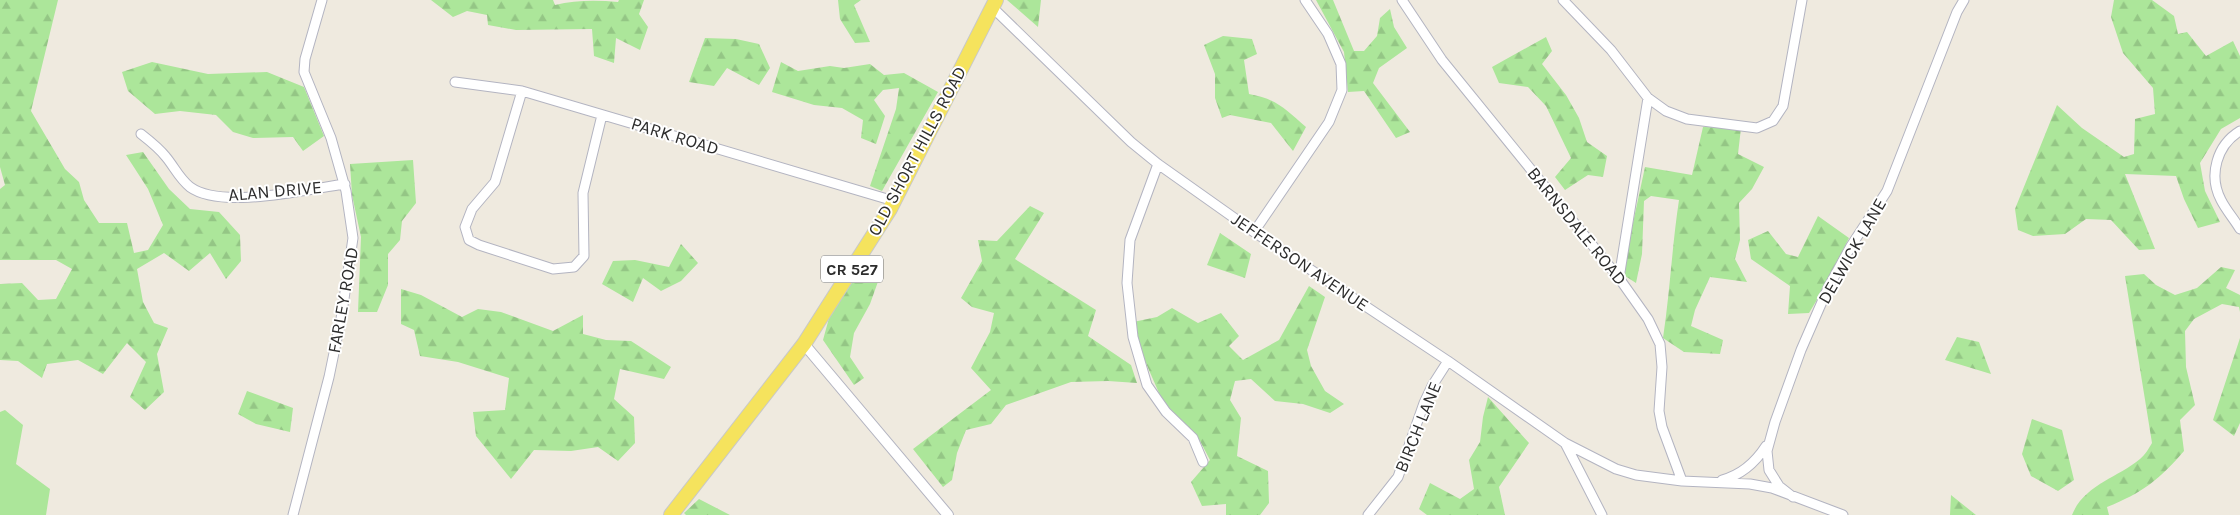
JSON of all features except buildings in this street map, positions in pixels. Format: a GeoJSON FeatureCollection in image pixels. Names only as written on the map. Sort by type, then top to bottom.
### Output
{"type":"FeatureCollection","features":[{"type":"Feature","properties":{"kind":"main road","name":"OLD SHORT HILLS ROAD"},"geometry":{"type":"LineString","coordinates":[[672,515],[804,344],[894,201],[994,3]]}},
{"type":"Feature","properties":{"kind":"street","name":"FARLEY ROAD"},"geometry":{"type":"LineString","coordinates":[[293,515],[329,378],[348,277],[353,238],[345,184],[331,138],[304,72],[305,59],[322,0]]}},
{"type":"Feature","properties":{"kind":"street"},"geometry":{"type":"LineString","coordinates":[[1254,232],[1329,122],[1342,90],[1342,64],[1328,34],[1305,0]]}},
{"type":"Feature","properties":{"kind":"street","name":"BARNSDALE ROAD"},"geometry":{"type":"LineString","coordinates":[[1402,0],[1442,60],[1619,278],[1648,319],[1660,344],[1662,368],[1659,411],[1667,446],[1682,480]]}},
{"type":"Feature","properties":{"kind":"street"},"geometry":{"type":"LineString","coordinates":[[1563,0],[1611,50],[1648,98],[1666,111],[1687,119],[1757,128],[1773,121],[1783,106],[1802,0]]}},
{"type":"Feature","properties":{"kind":"street","name":"DELWICK LANE"},"geometry":{"type":"LineString","coordinates":[[1793,497],[1779,486],[1769,470],[1767,452],[1769,442],[1801,350],[1828,288],[1851,246],[1886,191],[1956,12],[1964,0]]}},
{"type":"Feature","properties":{"kind":"street","name":"JEFFERSON AVENUE"},"geometry":{"type":"LineString","coordinates":[[994,3],[1131,142],[1158,164],[1254,232],[1448,361],[1565,443],[1602,515]]}},
{"type":"Feature","properties":{"kind":"street","name":"PARK ROAD"},"geometry":{"type":"LineString","coordinates":[[454,82],[522,91],[894,201]]}},
{"type":"Feature","properties":{"kind":"street"},"geometry":{"type":"LineString","coordinates":[[522,91],[495,182],[472,210],[465,227],[469,240],[479,245],[553,269],[574,267],[584,256],[583,193],[602,115]]}},
{"type":"Feature","properties":{"kind":"street"},"geometry":{"type":"LineString","coordinates":[[1619,278],[1648,98]]}},
{"type":"Feature","properties":{"kind":"street"},"geometry":{"type":"LineString","coordinates":[[2240,131],[2229,139],[2222,148],[2216,163],[2215,180],[2221,200],[2240,229]]}},
{"type":"Feature","properties":{"kind":"street","name":"ALAN DRIVE"},"geometry":{"type":"LineString","coordinates":[[141,134],[162,153],[178,176],[192,188],[209,195],[236,199],[345,184]]}},
{"type":"Feature","properties":{"kind":"street"},"geometry":{"type":"LineString","coordinates":[[1158,164],[1130,240],[1127,284],[1133,336],[1147,385],[1166,412],[1193,438],[1202,462]]}},
{"type":"Feature","properties":{"kind":"street"},"geometry":{"type":"LineString","coordinates":[[804,344],[948,515]]}},
{"type":"Feature","properties":{"kind":"street","name":"BIRCH LANE"},"geometry":{"type":"LineString","coordinates":[[1368,515],[1398,478],[1424,403],[1448,361]]}},
{"type":"Feature","properties":{"kind":"street"},"geometry":{"type":"LineString","coordinates":[[1716,482],[1738,474],[1751,466],[1769,442]]}},
{"type":"Feature","properties":{"kind":"street"},"geometry":{"type":"LineString","coordinates":[[1565,443],[1616,469],[1636,475],[1772,488],[1842,515]]}},
{"type":"Feature","properties":{"kind":"green space"},"geometry":{"type":"Polygon","coordinates":[[[0,0],[58,0],[31,111],[65,169],[79,182],[84,200],[99,223],[127,223],[134,253],[148,250],[163,225],[148,189],[126,155],[143,152],[169,189],[190,209],[219,212],[240,235],[241,261],[226,279],[210,253],[189,271],[164,253],[137,269],[143,302],[154,323],[168,328],[157,354],[164,392],[145,410],[130,397],[146,362],[127,343],[103,374],[78,360],[47,364],[42,378],[18,361],[0,360],[0,284],[22,283],[38,300],[56,299],[72,269],[56,260],[0,260],[0,189],[5,185],[0,167],[0,0]]]}},
{"type":"Feature","properties":{"kind":"green space"},"geometry":{"type":"Polygon","coordinates":[[[431,0],[553,0],[555,5],[586,1],[618,2],[619,0],[644,0],[639,14],[648,27],[640,50],[616,38],[614,63],[594,56],[592,29],[516,30],[488,25],[487,15],[467,11],[453,17],[431,0]]]}},
{"type":"Feature","properties":{"kind":"green space"},"geometry":{"type":"Polygon","coordinates":[[[838,0],[861,0],[854,5],[870,42],[855,43],[840,19],[838,0]]]}},
{"type":"Feature","properties":{"kind":"green space"},"geometry":{"type":"Polygon","coordinates":[[[1007,0],[1041,0],[1038,27],[1007,0]]]}},
{"type":"Feature","properties":{"kind":"green space"},"geometry":{"type":"Polygon","coordinates":[[[1316,0],[1333,0],[1354,51],[1364,51],[1377,36],[1380,18],[1390,9],[1394,27],[1407,48],[1379,68],[1373,83],[1410,132],[1396,138],[1364,91],[1348,92],[1344,52],[1316,0]]]}},
{"type":"Feature","properties":{"kind":"green space"},"geometry":{"type":"Polygon","coordinates":[[[2114,0],[2152,0],[2174,16],[2178,34],[2187,32],[2206,56],[2233,41],[2240,56],[2240,118],[2221,129],[2200,163],[2205,191],[2220,222],[2198,228],[2184,199],[2176,176],[2125,174],[2155,249],[2139,250],[2111,220],[2086,219],[2065,234],[2033,236],[2018,230],[2015,209],[2057,105],[2082,128],[2124,157],[2134,154],[2135,119],[2155,114],[2153,88],[2123,53],[2111,17],[2114,0]]]}},
{"type":"Feature","properties":{"kind":"green space"},"geometry":{"type":"Polygon","coordinates":[[[1223,36],[1252,39],[1257,54],[1244,60],[1249,94],[1274,102],[1306,127],[1293,151],[1271,123],[1230,115],[1222,118],[1215,98],[1215,74],[1204,45],[1223,36]]]}},
{"type":"Feature","properties":{"kind":"green space"},"geometry":{"type":"Polygon","coordinates":[[[1546,37],[1552,51],[1542,64],[1566,95],[1579,118],[1587,142],[1607,156],[1603,177],[1588,175],[1565,190],[1555,177],[1571,158],[1546,106],[1528,87],[1499,83],[1492,67],[1546,37]]]}},
{"type":"Feature","properties":{"kind":"green space"},"geometry":{"type":"Polygon","coordinates":[[[705,38],[736,39],[759,44],[770,68],[759,85],[727,68],[714,86],[689,82],[705,38]]]}},
{"type":"Feature","properties":{"kind":"green space"},"geometry":{"type":"Polygon","coordinates":[[[152,62],[208,74],[267,72],[304,87],[324,136],[303,151],[293,137],[253,138],[233,132],[216,115],[180,111],[155,114],[128,91],[122,72],[152,62]]]}},
{"type":"Feature","properties":{"kind":"green space"},"geometry":{"type":"Polygon","coordinates":[[[781,62],[798,71],[830,66],[844,68],[870,64],[884,75],[904,73],[938,92],[882,191],[870,186],[896,109],[899,88],[883,90],[874,100],[885,116],[876,144],[861,138],[863,120],[842,108],[814,105],[772,92],[781,62]]]}},
{"type":"Feature","properties":{"kind":"green space"},"geometry":{"type":"Polygon","coordinates":[[[1703,127],[1741,128],[1738,154],[1764,167],[1752,189],[1739,203],[1740,240],[1735,259],[1747,282],[1710,277],[1695,310],[1691,326],[1723,340],[1720,354],[1684,352],[1663,338],[1679,200],[1651,196],[1644,201],[1642,254],[1636,283],[1622,274],[1645,167],[1692,175],[1703,127]]]}},
{"type":"Feature","properties":{"kind":"green space"},"geometry":{"type":"Polygon","coordinates":[[[413,160],[416,203],[402,221],[400,240],[388,254],[388,285],[377,312],[358,312],[361,237],[352,195],[350,164],[413,160]]]}},
{"type":"Feature","properties":{"kind":"green space"},"geometry":{"type":"Polygon","coordinates":[[[1030,206],[1044,213],[1015,259],[1096,310],[1088,336],[1131,365],[1137,383],[1108,381],[1071,382],[1006,405],[991,424],[966,430],[957,453],[952,480],[943,487],[913,449],[991,390],[971,368],[990,332],[994,313],[972,307],[961,298],[982,261],[978,240],[997,241],[1030,206]]]}},
{"type":"Feature","properties":{"kind":"green space"},"geometry":{"type":"Polygon","coordinates":[[[1818,216],[1849,238],[1809,313],[1788,314],[1790,286],[1751,259],[1748,240],[1768,231],[1786,254],[1798,257],[1818,216]]]}},
{"type":"Feature","properties":{"kind":"green space"},"geometry":{"type":"Polygon","coordinates":[[[1220,233],[1251,254],[1245,278],[1207,265],[1220,233]]]}},
{"type":"Feature","properties":{"kind":"green space"},"geometry":{"type":"Polygon","coordinates":[[[681,244],[698,263],[681,281],[661,291],[643,278],[633,302],[602,284],[613,261],[635,260],[669,267],[681,244]]]}},
{"type":"Feature","properties":{"kind":"green space"},"geometry":{"type":"Polygon","coordinates":[[[864,261],[880,276],[870,304],[854,333],[850,357],[864,378],[854,385],[823,340],[829,318],[864,261]]]}},
{"type":"Feature","properties":{"kind":"green space"},"geometry":{"type":"Polygon","coordinates":[[[2221,267],[2235,270],[2226,288],[2240,295],[2240,312],[2239,307],[2222,304],[2194,319],[2185,331],[2186,367],[2195,405],[2180,420],[2184,451],[2149,485],[2107,507],[2109,515],[2072,515],[2084,496],[2140,459],[2152,443],[2125,276],[2144,274],[2156,285],[2175,295],[2197,288],[2221,267]]]}},
{"type":"Feature","properties":{"kind":"green space"},"geometry":{"type":"Polygon","coordinates":[[[1309,286],[1325,297],[1307,350],[1311,366],[1325,391],[1344,404],[1330,413],[1303,404],[1275,401],[1251,379],[1235,381],[1230,400],[1241,418],[1237,456],[1268,471],[1269,503],[1260,515],[1226,515],[1226,504],[1202,506],[1191,482],[1210,460],[1200,441],[1166,409],[1145,361],[1133,322],[1157,317],[1172,308],[1198,323],[1221,313],[1239,336],[1229,346],[1243,360],[1279,340],[1309,286]]]}},
{"type":"Feature","properties":{"kind":"green space"},"geometry":{"type":"Polygon","coordinates":[[[401,289],[421,295],[462,317],[478,309],[501,312],[553,331],[583,315],[583,334],[606,340],[631,341],[671,367],[664,379],[620,369],[614,399],[634,417],[635,443],[618,461],[598,447],[571,451],[534,450],[511,479],[476,436],[473,412],[505,410],[509,378],[458,362],[420,356],[414,330],[401,324],[401,289]]]}},
{"type":"Feature","properties":{"kind":"green space"},"geometry":{"type":"Polygon","coordinates":[[[1957,337],[1979,342],[1991,374],[1945,360],[1957,337]]]}},
{"type":"Feature","properties":{"kind":"green space"},"geometry":{"type":"Polygon","coordinates":[[[2240,338],[2240,423],[2234,436],[2213,420],[2240,338]]]}},
{"type":"Feature","properties":{"kind":"green space"},"geometry":{"type":"Polygon","coordinates":[[[247,391],[293,408],[290,432],[256,424],[238,414],[247,391]]]}},
{"type":"Feature","properties":{"kind":"green space"},"geometry":{"type":"Polygon","coordinates":[[[1488,397],[1529,443],[1499,487],[1505,515],[1427,515],[1419,509],[1430,483],[1460,499],[1474,489],[1469,460],[1480,442],[1488,397]]]}},
{"type":"Feature","properties":{"kind":"green space"},"geometry":{"type":"Polygon","coordinates":[[[5,410],[23,425],[16,464],[50,489],[46,515],[0,515],[0,412],[5,410]]]}},
{"type":"Feature","properties":{"kind":"green space"},"geometry":{"type":"Polygon","coordinates":[[[2032,419],[2062,430],[2074,480],[2058,491],[2031,476],[2022,454],[2032,419]]]}},
{"type":"Feature","properties":{"kind":"green space"},"geometry":{"type":"Polygon","coordinates":[[[1951,495],[1976,515],[1950,515],[1951,495]]]}},
{"type":"Feature","properties":{"kind":"green space"},"geometry":{"type":"Polygon","coordinates":[[[699,499],[730,515],[686,515],[684,513],[699,499]]]}}]}
